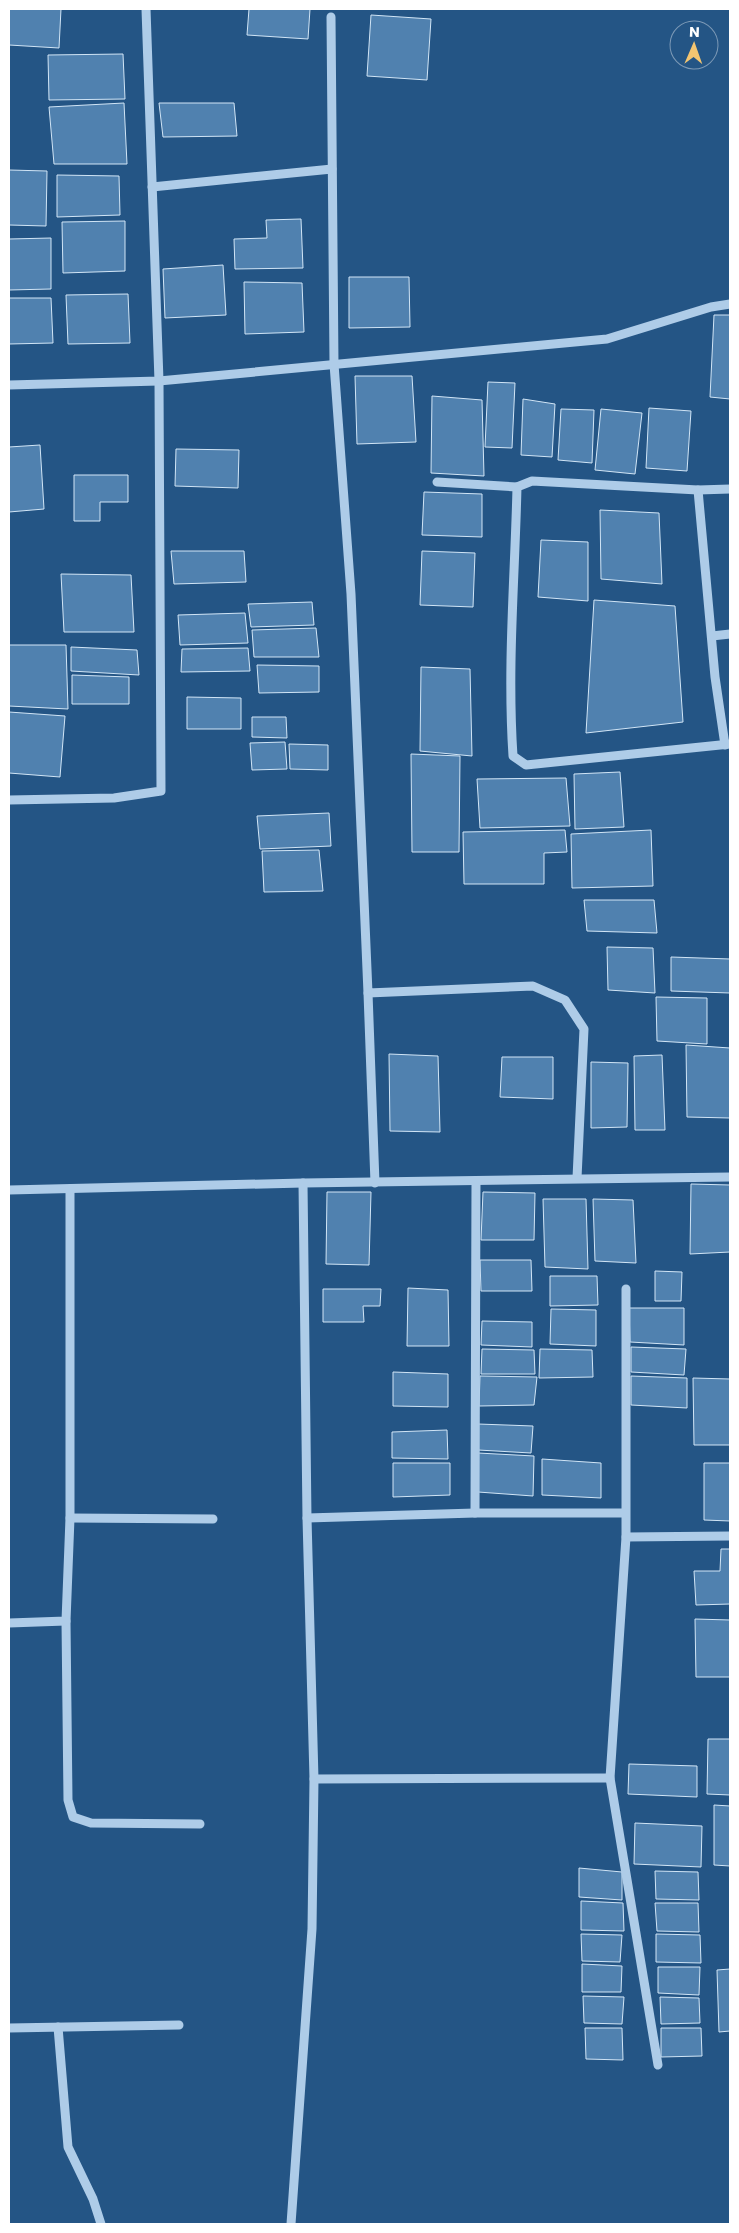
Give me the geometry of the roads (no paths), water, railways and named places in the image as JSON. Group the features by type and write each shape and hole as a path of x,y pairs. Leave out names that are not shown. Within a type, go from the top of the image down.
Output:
{"street":[{"path":"9,800 114,798 161,790 159,380 146,9"},
{"path":"331,17 334,364 350,594 375,1184"},
{"path":"152,187 332,168"},
{"path":"9,385 159,380 608,339 711,307 730,304"},
{"path":"438,482 517,487 532,481 698,490 730,489"},
{"path":"517,487 511,642 511,720 513,756 526,765 728,744 715,678 698,490"},
{"path":"712,636 730,634"},
{"path":"368,993 532,986 565,1000 584,1029 577,1178"},
{"path":"9,1190 303,1183 375,1184 577,1178 730,1177"},
{"path":"475,1513 476,1181"},
{"path":"291,2224 312,1929 314,1779 307,1518 303,1183"},
{"path":"70,1189 70,1518 66,1622 68,1800 73,1817 91,1823 200,1824"},
{"path":"626,1288 626,1537 610,1778 658,2065"},
{"path":"307,1518 475,1513 625,1513"},
{"path":"70,1518 213,1519"},
{"path":"626,1537 730,1536"},
{"path":"9,1623 66,1622"},
{"path":"314,1779 610,1778"},
{"path":"9,2028 179,2025"},
{"path":"58,2027 68,2147 93,2199 101,2224"}]}
